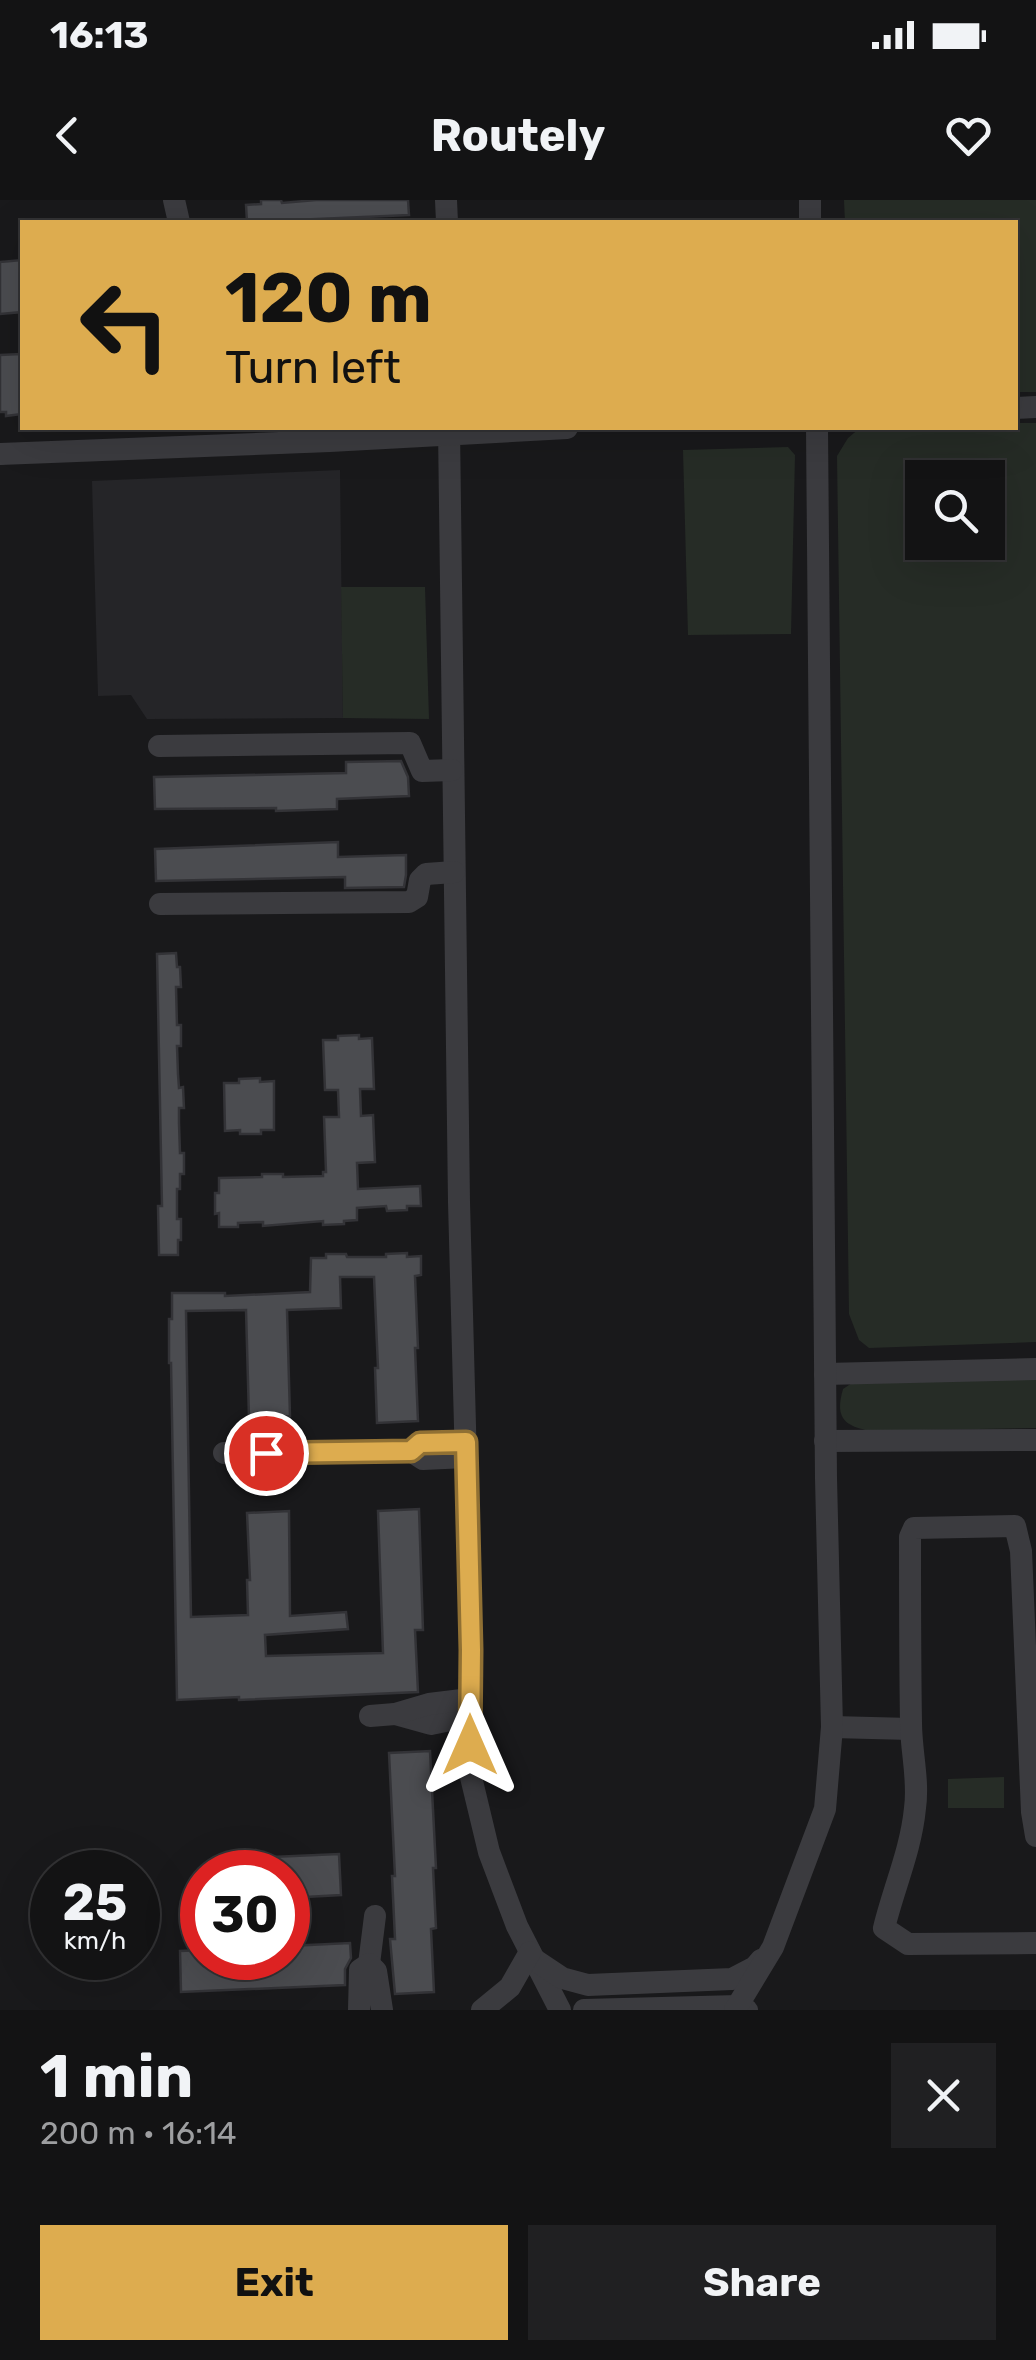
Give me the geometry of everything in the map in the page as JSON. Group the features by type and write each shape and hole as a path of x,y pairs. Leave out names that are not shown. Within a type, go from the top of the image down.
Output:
{"street":[{"path":"0,454 330,442 449,430 470,1773 485,1836 510,1908 560,2010"},
{"path":"584,2010 740,2009 773,1947 825,1809 832,1726 817,430"},
{"path":"159,746 410,743 422,771 452,770"},
{"path":"160,904 410,902 417,898 420,880 426,874 454,872"},
{"path":"825,1374 1036,1369"},
{"path":"826,1441 1036,1440"},
{"path":"224,1454 411,1451 420,1443 466,1450"},
{"path":"1036,1836 1021,1552 1016,1526 914,1528 910,1537 911,1728 916,1804 908,1850 884,1928 908,1944 1036,1943"},
{"path":"370,1716 395,1714 429,1704 470,1708"},
{"path":"832,1726 911,1728"},
{"path":"359,2010 360,1970 369,1964 376,1916"},
{"path":"532,1956 562,1978 588,1985 732,1979 755,1966 773,1947"},
{"path":"482,2010 510,1987 532,1956"},
{"path":"369,1964 376,1971 382,2010"},
{"path":"346,2010 401,2010"}],"shaded area":[{"path":"844,200 1036,200 1036,392 1018,392 1018,220 845,220"},
{"path":"1018,423 1036,423 1036,1342 869,1348 859,1340 849,1314 837,456 858,430 1018,430"},
{"path":"788,447 795,455 791,634 688,635 683,450"},
{"path":"340,470 343,718 147,719 131,695 98,696 92,481"},
{"path":"341,587 425,587 429,719 343,718"},
{"path":"1036,1378 1036,1428 870,1431 847,1423 840,1407 843,1389 855,1381"},
{"path":"1004,1777 1004,1808 948,1808 948,1779"}],"building":[{"path":"261,200 408,200 409,215 247,220 246,205 261,204"},
{"path":"20,260 20,312 0,314 0,262"},
{"path":"20,354 20,414 6,416 6,412 0,412 0,355"},
{"path":"401,761 408,777 409,796 337,799 337,809 155,809 154,777 346,773 346,762"},
{"path":"338,842 338,857 406,855 404,887 345,888 345,877 156,881 155,849"},
{"path":"176,953 181,987 176,987 177,1025 181,1025 178,1074 184,1108 179,1108 184,1174 180,1174 177,1189 181,1240 178,1255 159,1255 158,1206 162,1206 157,954"},
{"path":"359,1035 359,1039 372,1038 374,1089 360,1089 361,1116 373,1115 375,1162 357,1163 358,1189 420,1186 421,1206 387,1211 386,1206 357,1208 357,1220 344,1224 323,1225 323,1221 263,1226 263,1222 219,1227 215,1193 219,1193 219,1178 262,1174 323,1176 326,1172 324,1117 339,1117 338,1090 325,1090 323,1040"},
{"path":"260,1078 260,1082 274,1081 274,1130 261,1130 261,1134 225,1131 224,1083"},
{"path":"407,1253 407,1257 421,1256 421,1275 415,1276 418,1421 377,1423 374,1277 340,1277 341,1308 287,1310 290,1416 249,1418 246,1310 186,1311 191,1617 248,1615 247,1513 289,1511 290,1616 346,1612 348,1629 265,1635 266,1656 383,1653 378,1511 419,1509 423,1630 415,1630 418,1692 177,1700 169,1363 172,1293 225,1296 310,1292 311,1258 326,1258 326,1254 386,1257"},
{"path":"430,1751 436,1868 436,1928 431,1929 434,1992 395,1994 390,1939 395,1939 395,1876 389,1753"},
{"path":"339,1854 341,1895 310,1897 310,1855"},
{"path":"350,1943 345,1985 181,1992 181,1980 310,1980 310,1945"}],"route":[{"path":"266,1453 411,1451 420,1443 466,1442 470,1745"}]}
